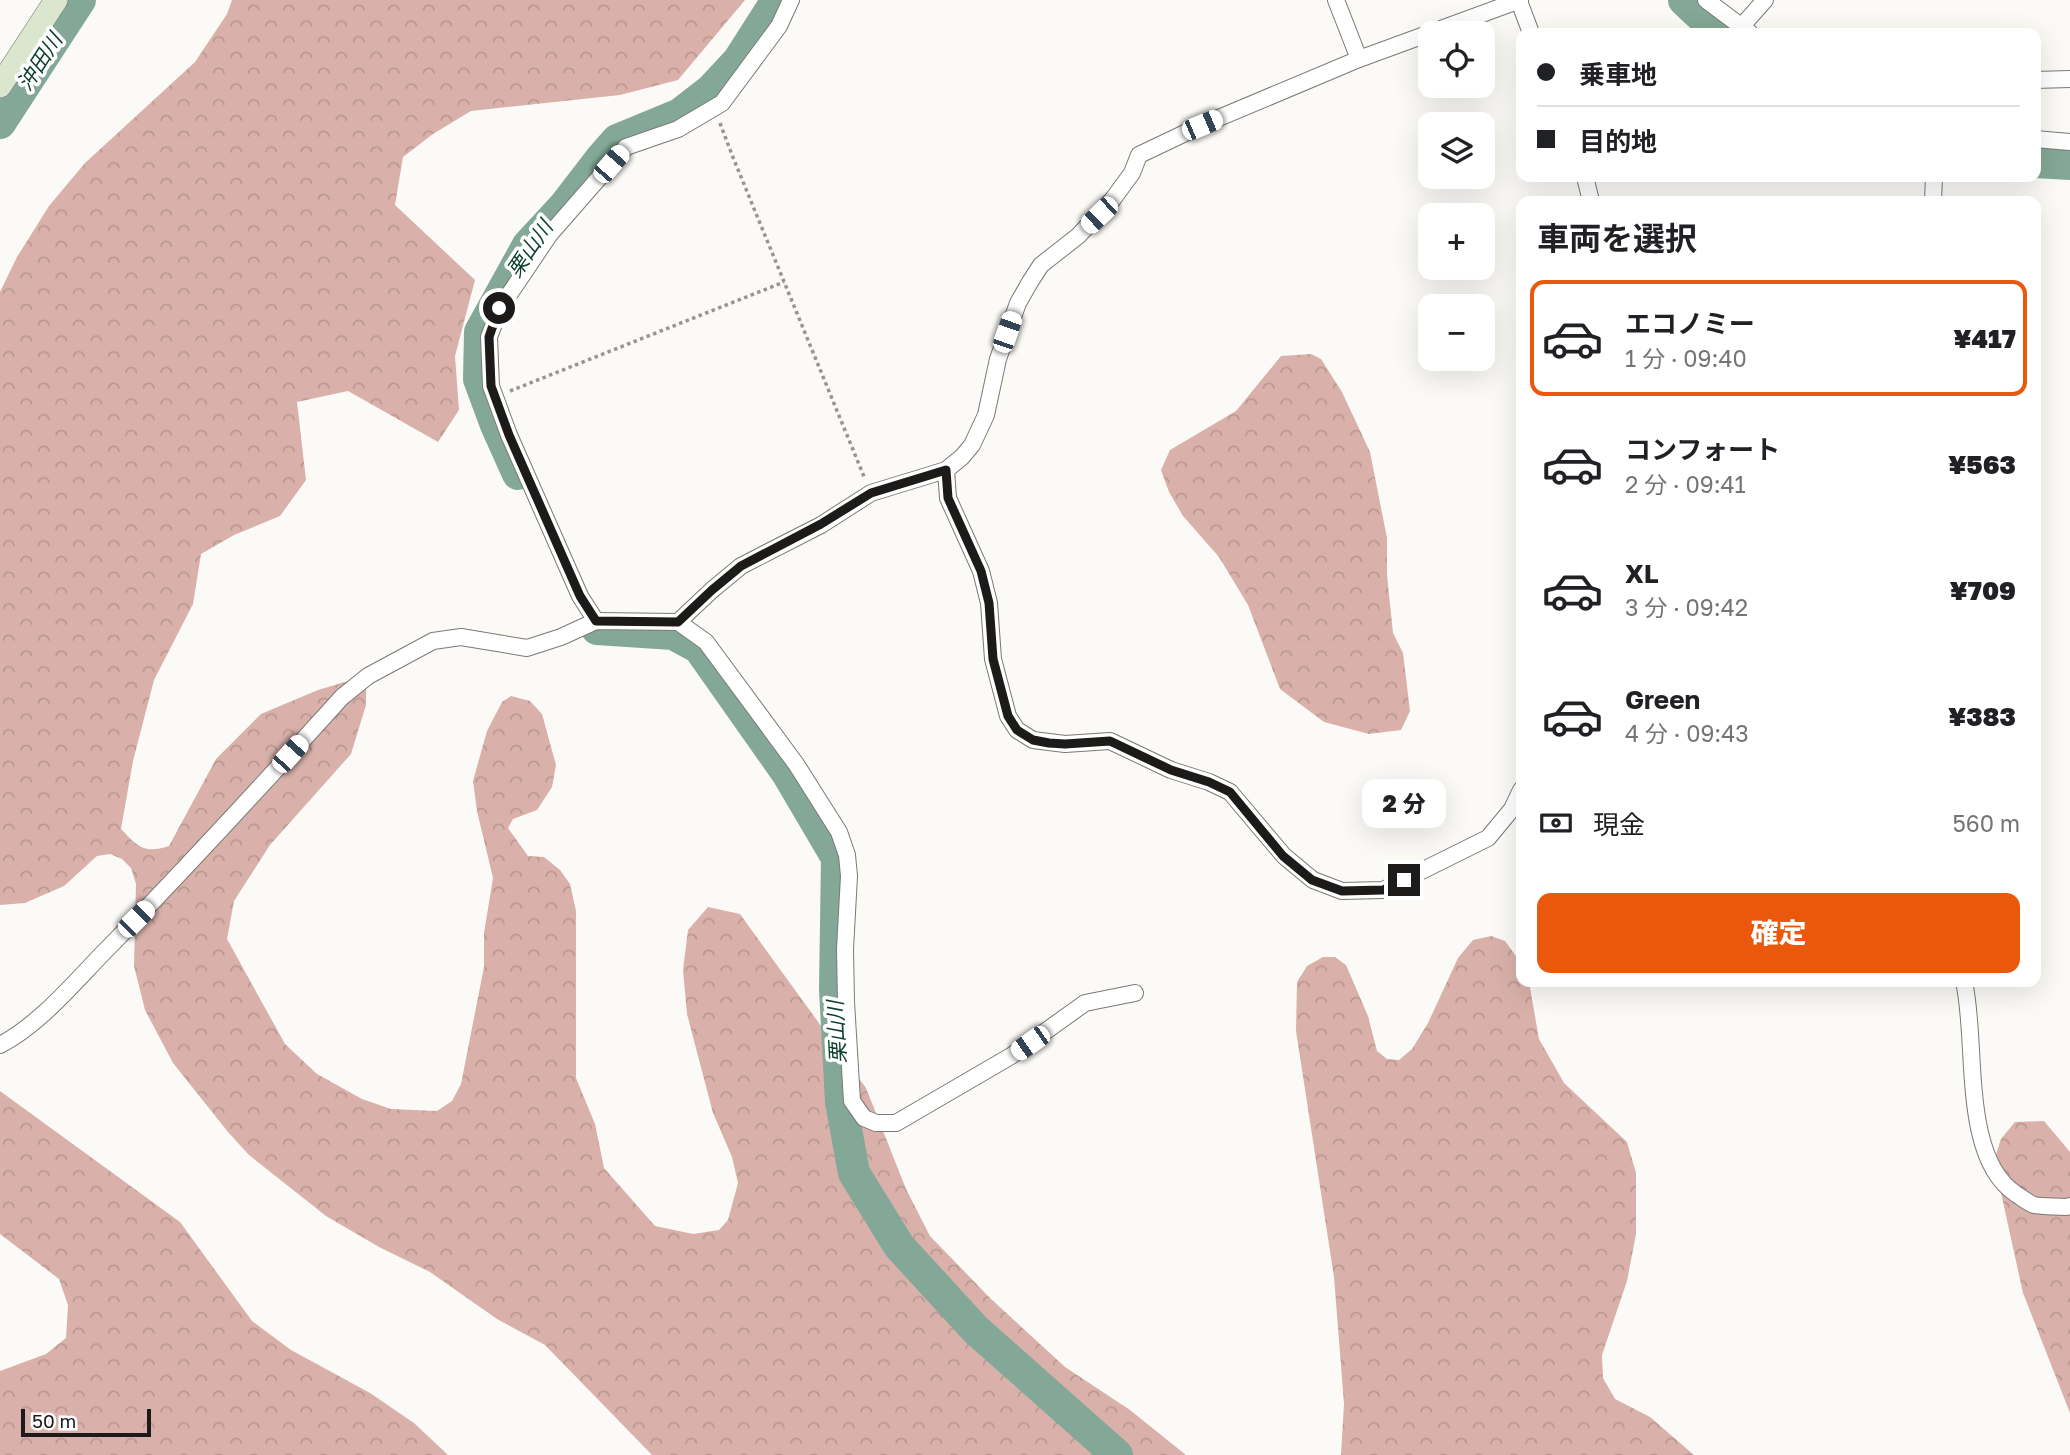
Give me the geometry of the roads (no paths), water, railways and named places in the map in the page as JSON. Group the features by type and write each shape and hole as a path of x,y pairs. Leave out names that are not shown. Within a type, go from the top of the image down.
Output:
{"main road":[{"path":"0,86 56,0"}],"street":[{"path":"596,621 580,596 509,435 491,386 489,337 499,308 550,234 626,147 678,129 722,103 779,26 791,0"},
{"path":"1336,0 1359,59"},
{"path":"678,622 741,566 821,524 871,493 946,470 962,457 972,445 986,415 998,359 1018,303 1030,282 1041,265 1078,236 1113,199 1132,173 1139,155 1202,125 1359,59 1519,0 1529,28"},
{"path":"1706,0 1743,28"},
{"path":"1747,28 1765,0"},
{"path":"2041,80 2070,79"},
{"path":"2041,140 2070,142"},
{"path":"946,470 948,498 981,571 989,603 993,659 1008,716 1017,730 1033,740 1065,744 1110,741 1171,770 1230,792 1283,856 1312,880 1342,891 1383,890 1488,838 1512,810 1516,801"},
{"path":"0,1045 30,1026 68,988 187,866 342,697 368,676 433,641 461,637 527,648 596,621 678,622 706,642 796,764 839,832 847,855 849,877 845,989 852,1101 864,1118 876,1123 896,1123 1011,1056 1085,1003 1135,993"},
{"path":"1965,987 1969,1004 1975,1102 1984,1147 1992,1169 2005,1186 2032,1205 2070,1206"}],"waterway":[{"name":"沖田川","path":"0,123 80,0"},
{"name":"栗山川","path":"518,474 479,379 480,332 528,245 565,205 617,140 680,114 711,90 738,61 777,0"},
{"path":"1684,0 1714,28"},
{"path":"2041,162 2070,164"},
{"name":"栗山川","path":"597,629 673,634 699,648 787,773 837,858 835,989 841,1102 854,1173 899,1246 976,1330 1117,1455"}]}
